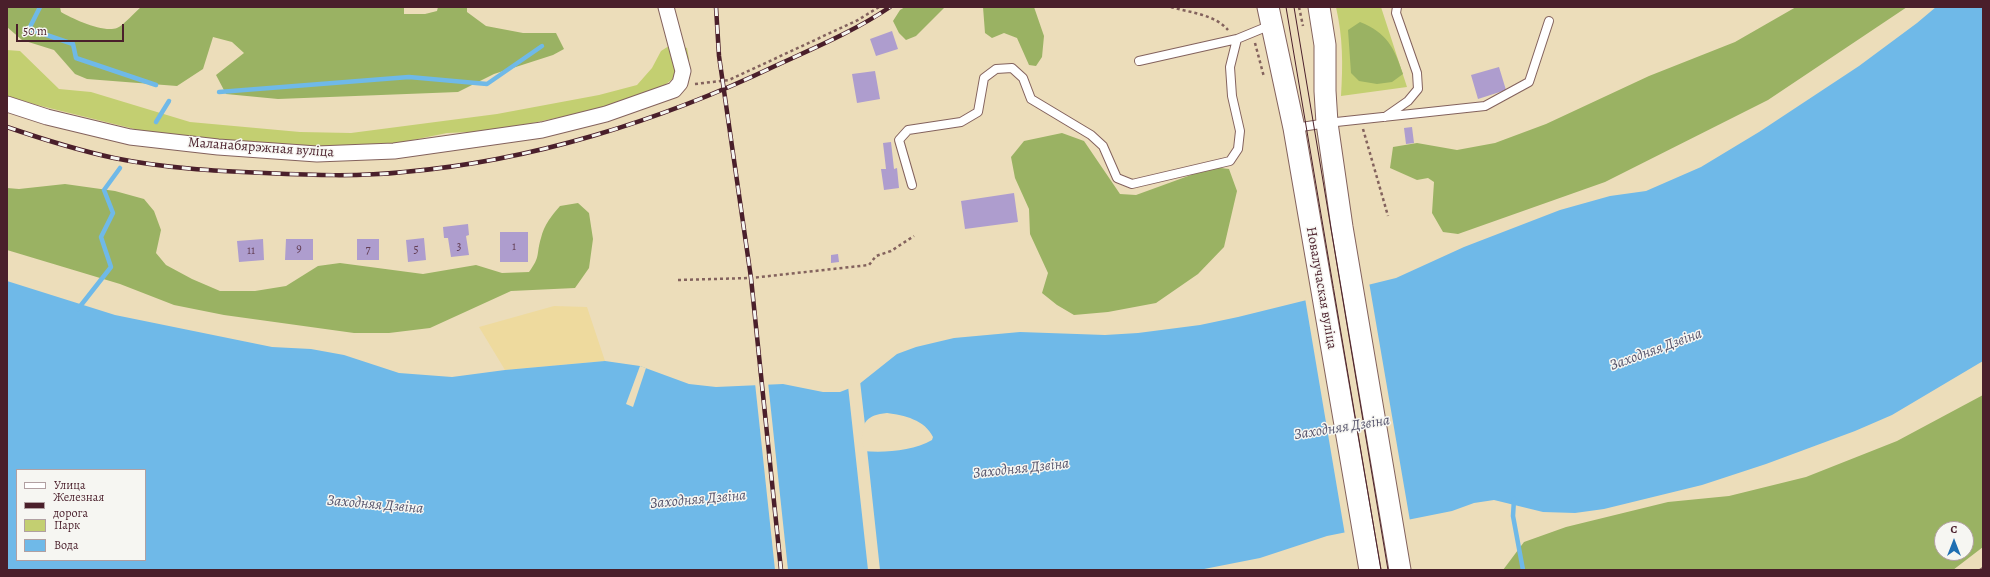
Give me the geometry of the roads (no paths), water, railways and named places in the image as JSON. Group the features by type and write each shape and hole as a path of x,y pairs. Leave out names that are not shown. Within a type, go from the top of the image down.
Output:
{"main road":[{"path":"1319,7 1325,45 1327,123 1342,227 1400,570"},
{"name":"Новалучаская вуліца","path":"1269,16 1294,128 1370,570"}],"street":[{"name":"Маланабярэжная вуліца","path":"7,104 47,117 130,137 218,147 317,154 410,149 542,130 606,114 674,90 680,83 683,71 666,7"}],"lane":[{"path":"1384,117 1408,101 1418,89 1418,73 1396,13 1397,7"},
{"path":"1139,61 1237,39 1269,16"},
{"path":"1294,128 1360,119 1485,106 1530,82 1549,21"},
{"path":"912,185 899,140 908,130 961,122 978,112 984,78 996,69 1012,68 1023,78 1031,99 1091,135 1103,146 1117,178 1132,184 1230,161 1238,148 1240,131 1232,96 1230,67 1237,39"}],"water":[{"name":"Заходняя Дзвіна","path":"1936,7 1983,7 1983,361 1892,415 1855,431 1766,464 1702,485 1604,509 1575,513 1543,512 1494,500 1474,503 1452,511 1327,536 1260,558 1199,570 7,570 7,281 115,315 272,347 311,349 344,355 399,373 452,377 505,370 605,361 640,366 689,384 716,387 783,384 823,392 840,392 858,385 897,354 916,347 954,338 1020,332 1105,335 1138,333 1200,325 1396,278 1464,247 1560,210 1610,196 1646,191 1701,167 1759,132 1859,66","holes":["887,413 913,419 925,426 933,437 932,440 907,449 880,452 863,451 858,440 862,428 867,420 880,414"]}],"waterway":[{"path":"40,7 29,29 73,44 76,58 156,85"},
{"path":"219,92 409,77 487,84 542,46"},
{"path":"156,122 169,101"},
{"path":"78,309 111,267 101,237 113,213 104,190 120,168"},
{"path":"1514,499 1513,516 1523,570"}],"tram line":[{"path":"1286,7 1381,570"},
{"path":"1294,7 1388,570"}],"railway":[{"path":"716,7 719,56 751,278 781,570"},
{"path":"7,127 100,155 151,164 189,168 282,174 352,175 387,174 452,167 499,159 547,148 594,136 641,121 731,86 834,39 863,24 890,7"}]}
